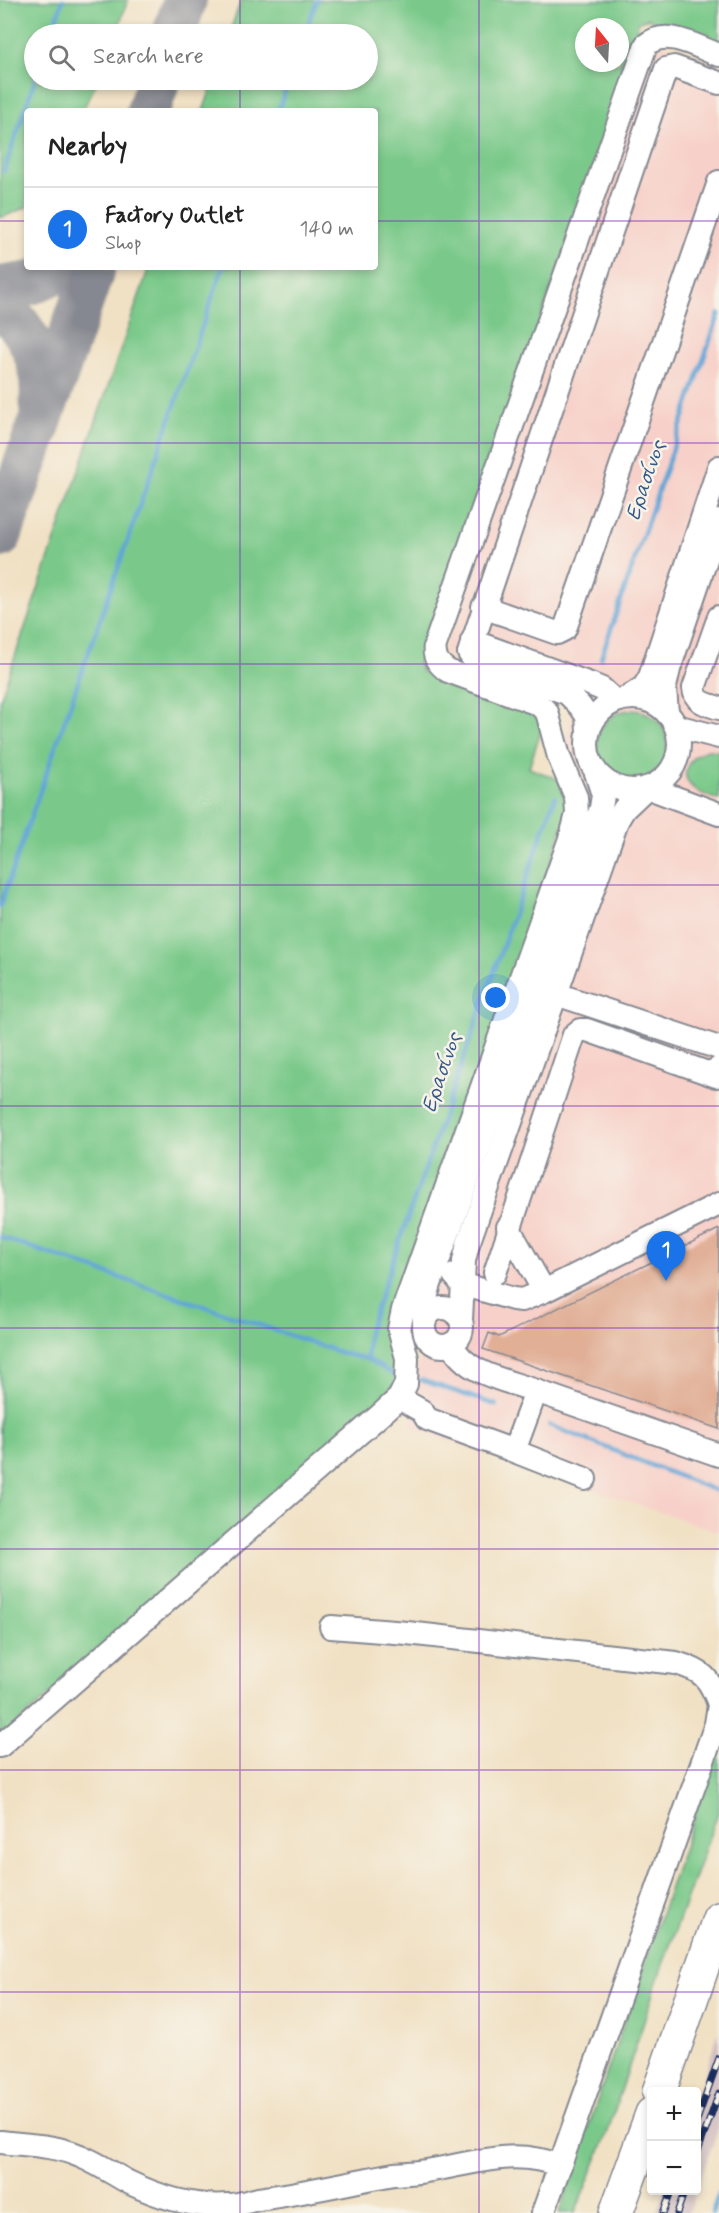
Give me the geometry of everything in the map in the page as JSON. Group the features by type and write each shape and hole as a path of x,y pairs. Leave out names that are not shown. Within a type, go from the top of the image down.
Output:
{"highway":[{"path":"660,2087 719,1918"},
{"path":"616,2213 647,2125"}],"street":[{"path":"0,1746 399,1398 406,1384 407,1358 399,1329 403,1310 577,814 576,796 559,757 548,712 538,704 448,671 439,665 434,652 435,645 646,45 653,39 662,37 677,39 719,55"},
{"path":"588,731 587,716 567,693 473,660 469,653 666,69 674,67 714,81"},
{"path":"483,607 557,633 565,628 719,182"},
{"path":"719,467 714,496 650,677 644,687 596,716 588,731 586,740 588,758 597,773 603,795 601,808 546,990 468,1244 462,1284 462,1332 456,1341 439,1346 428,1340 423,1328 423,1308 426,1295 455,1215 546,990 616,821 624,809 647,788 662,780 676,762 679,748 665,687 719,520"},
{"path":"719,617 694,688 698,701 719,708"},
{"path":"472,641 590,684 621,700 644,699 660,707 671,719 719,737"},
{"path":"597,773 610,785 619,789 647,788 719,814"},
{"path":"546,990 719,1048"},
{"path":"495,1273 508,1227 574,1035 580,1030 587,1030 716,1076 719,1068"},
{"path":"455,1215 458,1224 450,1264 453,1273 462,1284 522,1300 719,1204"},
{"path":"508,1227 544,1291"},
{"path":"424,1322 431,1312 442,1308 453,1311 461,1320"},
{"path":"451,1344 460,1357 474,1369 719,1455"},
{"path":"514,1451 536,1390"},
{"path":"399,1398 416,1406 427,1419 585,1479"},
{"path":"331,1627 407,1632 676,1663 696,1669 711,1683 719,1704 716,1724 543,2213"},
{"path":"0,2142 53,2148 79,2155 151,2191 192,2204 213,2206 231,2205 482,2160 520,2156 543,2159 560,2166"}],"shaded area":[{"path":"663,44 719,65 719,1532 416,1430 410,1424 418,1400 414,1381 420,1357 408,1333 407,1324 564,748 571,715 569,710 553,701 458,669 443,652 646,56"},
{"path":"719,2031 719,2127 701,2176 701,2087"},
{"path":"663,2195 694,2195 688,2213 656,2213"}],"green space":[{"path":"0,0 128,0 120,24 24,24 24,90 93,90 84,108 24,108 24,208 0,217"},
{"path":"241,0 719,0 719,48 658,25 649,18 639,22 629,48 629,18 575,18 575,72 623,72 625,81 418,664 422,672 521,708 539,718 542,727 529,768 558,779 569,809 394,1324 397,1380 391,1391 0,1739 0,700 148,270 378,270 378,108 204,108 210,90 378,90 378,24 233,24"},
{"path":"632,710 645,713 657,720 664,732 667,745 664,758 657,770 645,777 632,780 619,777 607,770 600,758 597,745 600,732 607,720 619,713"},
{"path":"708,750 719,751 719,800 706,796 693,788 686,776 686,770 692,760"},
{"path":"719,1744 719,1810 657,1981 607,2134 575,2213 559,2213"}],"building":[{"path":"719,1229 719,1429 483,1349 489,1333 499,1337"}],"waterway":[{"path":"55,24 63,0"},
{"path":"308,24 317,0"},
{"path":"25,108 32,90"},
{"path":"279,108 285,90"},
{"path":"4,171 24,112"},
{"path":"0,906 222,270"},
{"name":"Ερασίνος","path":"601,658 719,314"},
{"name":"Ερασίνος","path":"367,1359 368,1332 555,797"},
{"name":"Ερασίνος","path":"0,1237 345,1354 367,1359 393,1374"},
{"name":"Ερασίνος","path":"421,1380 496,1405"},
{"name":"Ερασίνος","path":"549,1425 719,1492"},
{"path":"712,2213 719,2193"}],"taxiway":[{"path":"177,24 185,0"},
{"path":"149,108 155,90"},
{"path":"0,288 31,283 60,270"},
{"path":"0,536 93,270"},
{"path":"0,305 20,326 34,351 41,378 41,407"}],"railway":[{"path":"701,2109 719,2058"},
{"path":"701,2143 719,2093"},
{"path":"663,2213 670,2195"},
{"path":"677,2213 683,2195"}],"place":[{"name":"Factory Outlet","path":"666,1281"}]}
